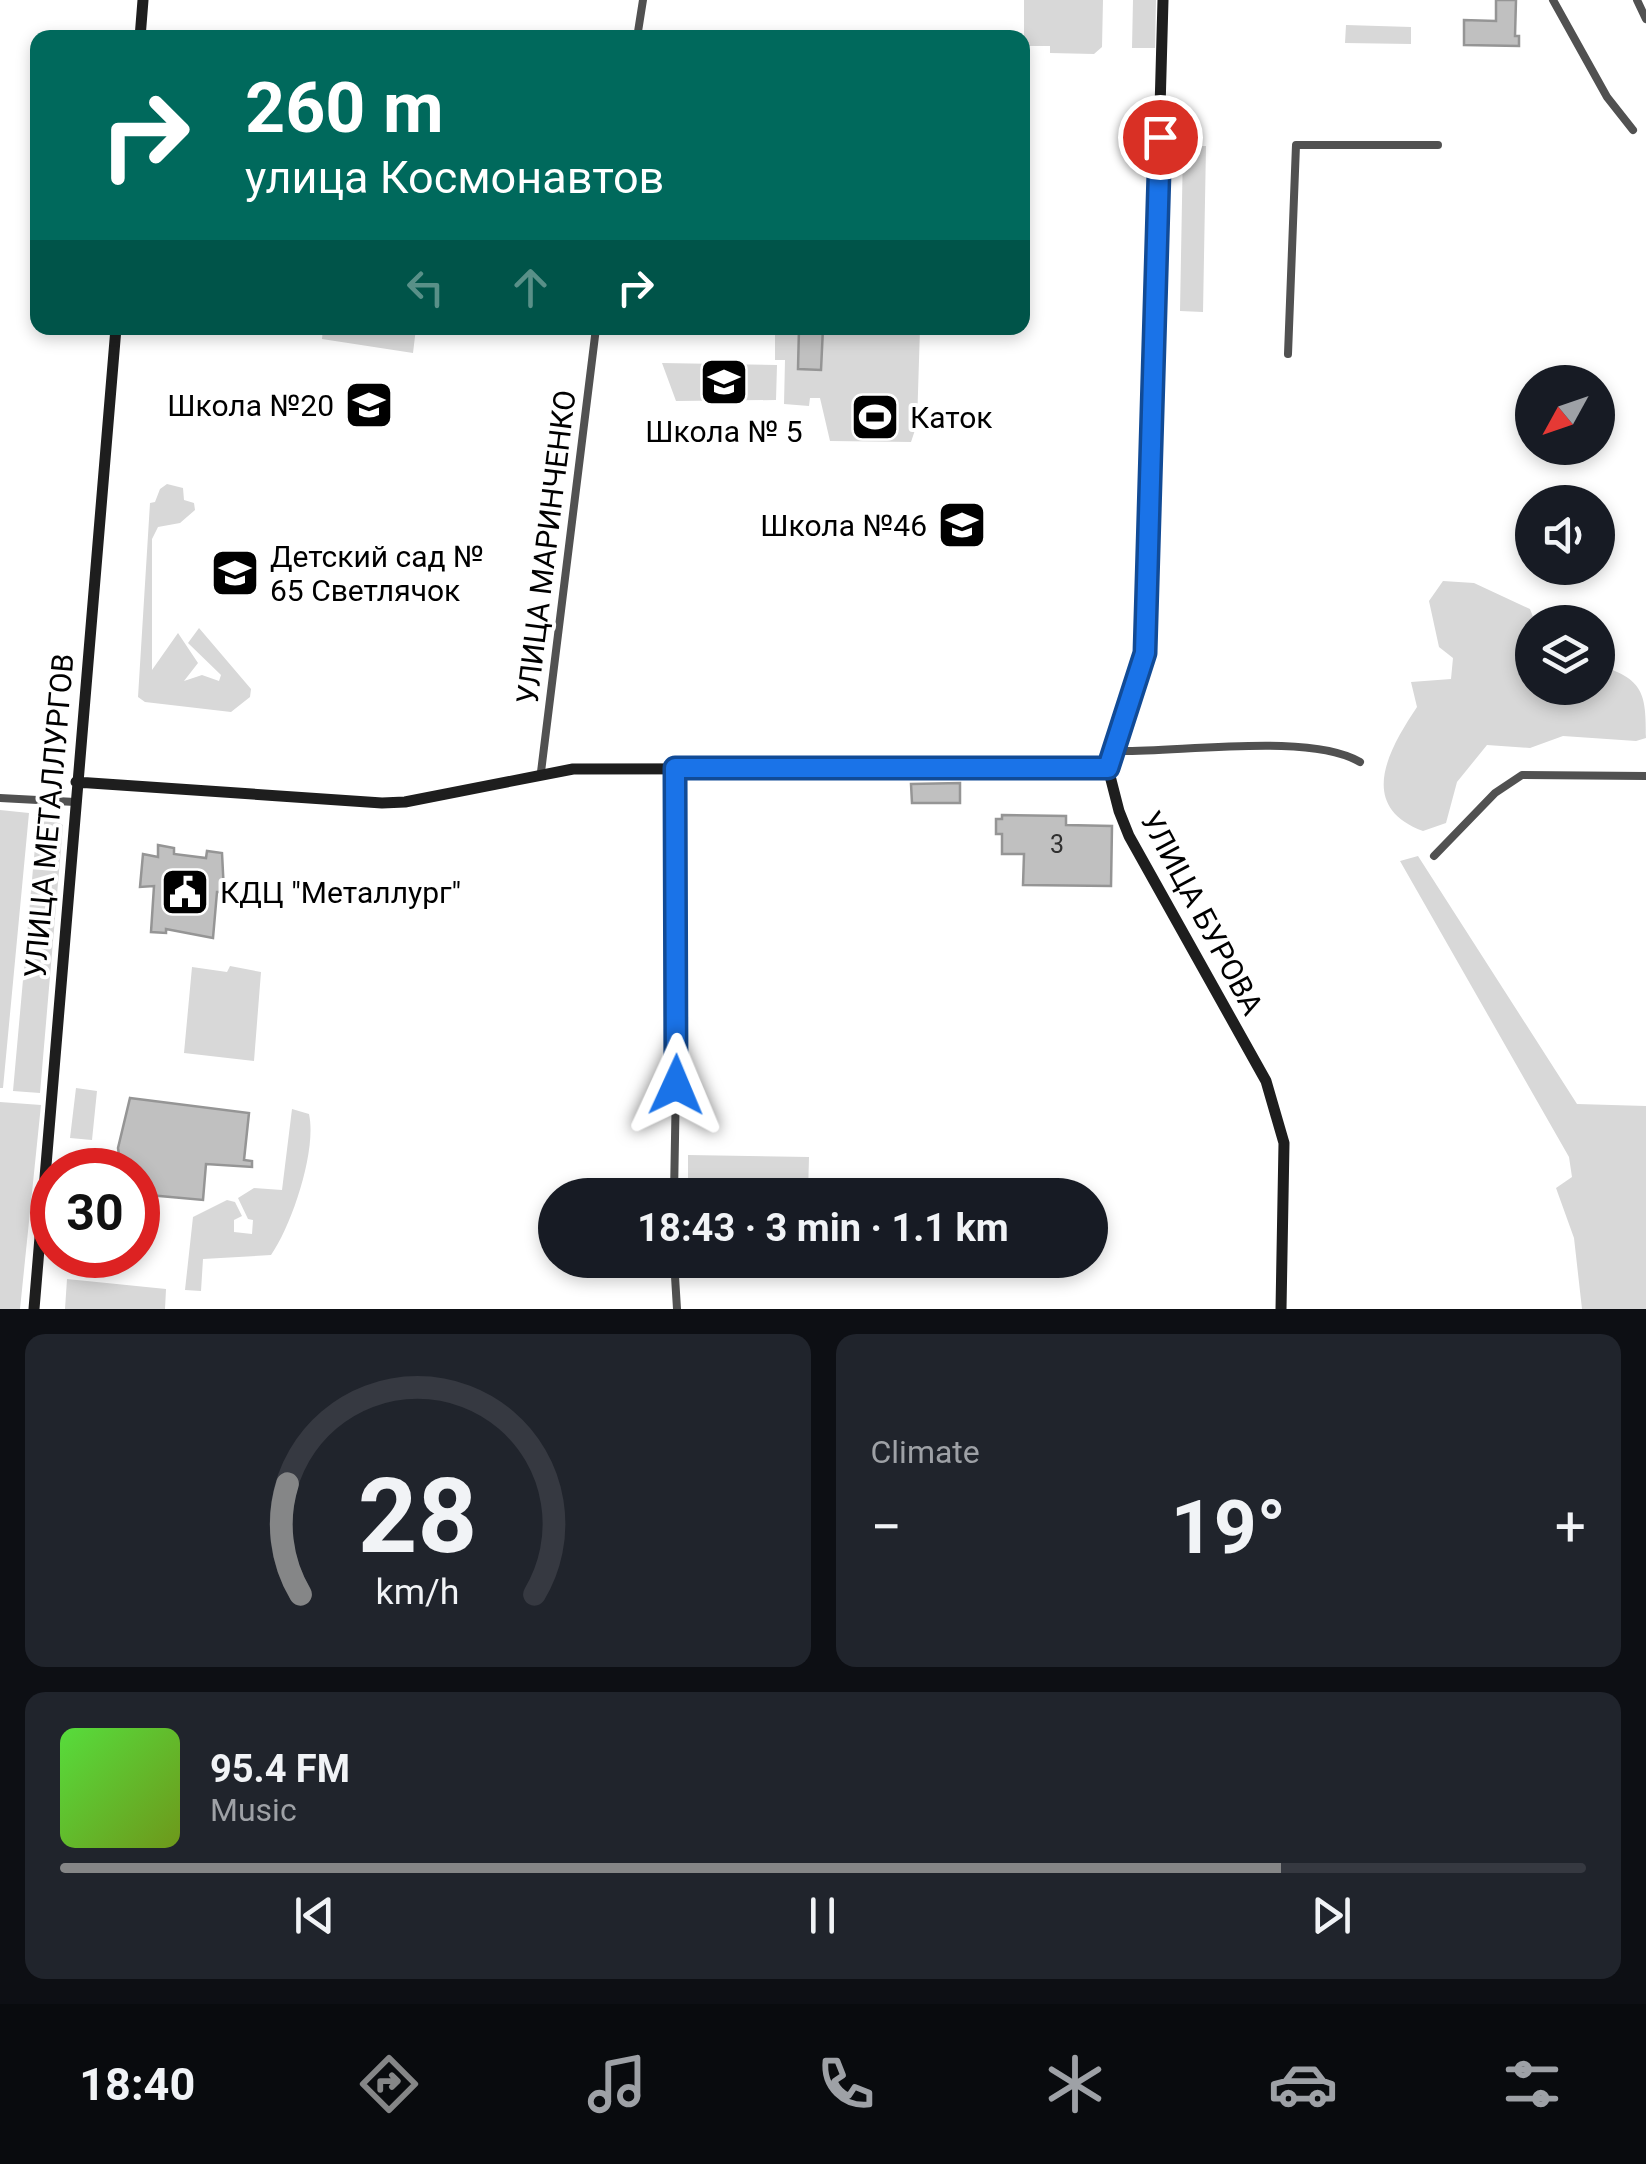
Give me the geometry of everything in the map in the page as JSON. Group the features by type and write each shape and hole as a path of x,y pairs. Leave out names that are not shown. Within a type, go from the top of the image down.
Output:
{"main road":[{"path":"141,30 143,0"},
{"path":"76,782 382,803 574,768 1108,768 1145,653 1163,0"},
{"name":"УЛИЦА МЕТАЛЛУРГОВ","path":"34,1309 115,335"},
{"name":"УЛИЦА БУРОВА","path":"1108,768 1118,811 1130,836 1266,1081 1284,1143 1281,1309"}],"street":[{"path":"638,30 643,0"},
{"path":"1552,0 1607,96 1633,130"},
{"path":"1637,0 1646,20"},
{"path":"1288,354 1296,145 1438,145"},
{"name":"УЛИЦА МАРИНЧЕНКО","path":"542,772 595,335"},
{"path":"1114,751 1231,746 1333,751 1360,762"},
{"path":"674,1178 678,968 675,768"},
{"path":"1434,856 1495,792 1522,775 1646,776"},
{"path":"0,798 75,802"},
{"path":"675,1278 677,1309"}],"shaded area":[{"path":"1024,0 1103,0 1102,47 1094,54 1050,53 1050,46 1030,46 1030,30 1024,30"},
{"path":"1133,0 1156,0 1155,48 1132,48"},
{"path":"1346,25 1411,27 1411,44 1345,43"},
{"path":"1183,146 1206,146 1203,312 1180,311"},
{"path":"322,335 415,335 413,353 322,339"},
{"path":"775,335 920,335 917,424 911,442 830,441 820,398 810,398 809,406 784,404 785,360 775,360"},
{"path":"662,363 777,365 776,400 676,401"},
{"path":"167,484 183,488 184,500 194,503 195,510 180,523 158,527 152,539 152,670 178,633 198,663 184,681 202,675 219,681 221,675 188,643 199,628 251,689 250,697 231,712 145,702 138,697 150,503 155,502 160,489"},
{"path":"1443,581 1474,583 1521,605 1515,605 1515,705 1615,705 1615,671 1639,690 1645,710 1646,738 1636,741 1563,736 1530,748 1487,745 1457,782 1446,823 1423,831 1402,820 1390,807 1384,792 1384,775 1397,741 1417,707 1411,682 1451,679 1453,658 1439,647 1429,601"},
{"path":"0,810 29,813 3,1088 0,1088"},
{"path":"38,813 63,825 40,1093 13,1091"},
{"path":"1418,856 1577,1104 1646,1106 1646,1309 1582,1309 1574,1238 1556,1188 1572,1177 1569,1157 1400,861"},
{"path":"230,966 261,972 254,1061 184,1053 192,967 227,972"},
{"path":"76,1088 97,1091 92,1140 70,1138"},
{"path":"0,1102 41,1105 37,1148 30,1148 30,1212 20,1309 0,1309"},
{"path":"292,1109 309,1114 311,1129 301,1187 279,1242 271,1255 203,1259 201,1291 185,1290 193,1217 227,1200 235,1202 242,1216 234,1220 234,1232 252,1234 253,1220 248,1219 238,1198 254,1188 282,1190"},
{"path":"688,1155 809,1157 808,1178 688,1178"},
{"path":"67,1279 166,1289 165,1309 65,1309"}],"building":[{"path":"1496,0 1516,0 1515,36 1519,36 1519,46 1464,45 1464,20 1496,21"},
{"path":"799,335 823,335 821,370 798,369"},
{"path":"960,783 960,803 912,803 911,784"},
{"path":"1002,815 1066,816 1066,825 1112,826 1111,886 1023,885 1024,854 1002,854 1002,834 996,834 996,819 1002,819"},
{"name":"КДЦ \"Металлург\"","path":"158,845 174,848 174,854 206,858 207,851 222,853 224,892 217,892 213,938 166,929 166,933 151,932 154,886 140,887 143,854 158,857"},
{"path":"130,1098 249,1113 244,1160 252,1161 252,1167 206,1164 203,1200 160,1196 160,1148 118,1148"}],"place":[{"name":"Школа № 5","path":"724,382"},
{"name":"Школа №20","path":"369,405"},
{"name":"Каток","path":"875,417"},
{"name":"Школа №46","path":"962,525"},
{"name":"Детский сад № 65 Светлячок","path":"235,573"},
{"name":"КДЦ \"Металлург\"","path":"185,892"}],"route":[{"path":"676,1085 675,768 1108,768 1145,653 1160,137"}]}
